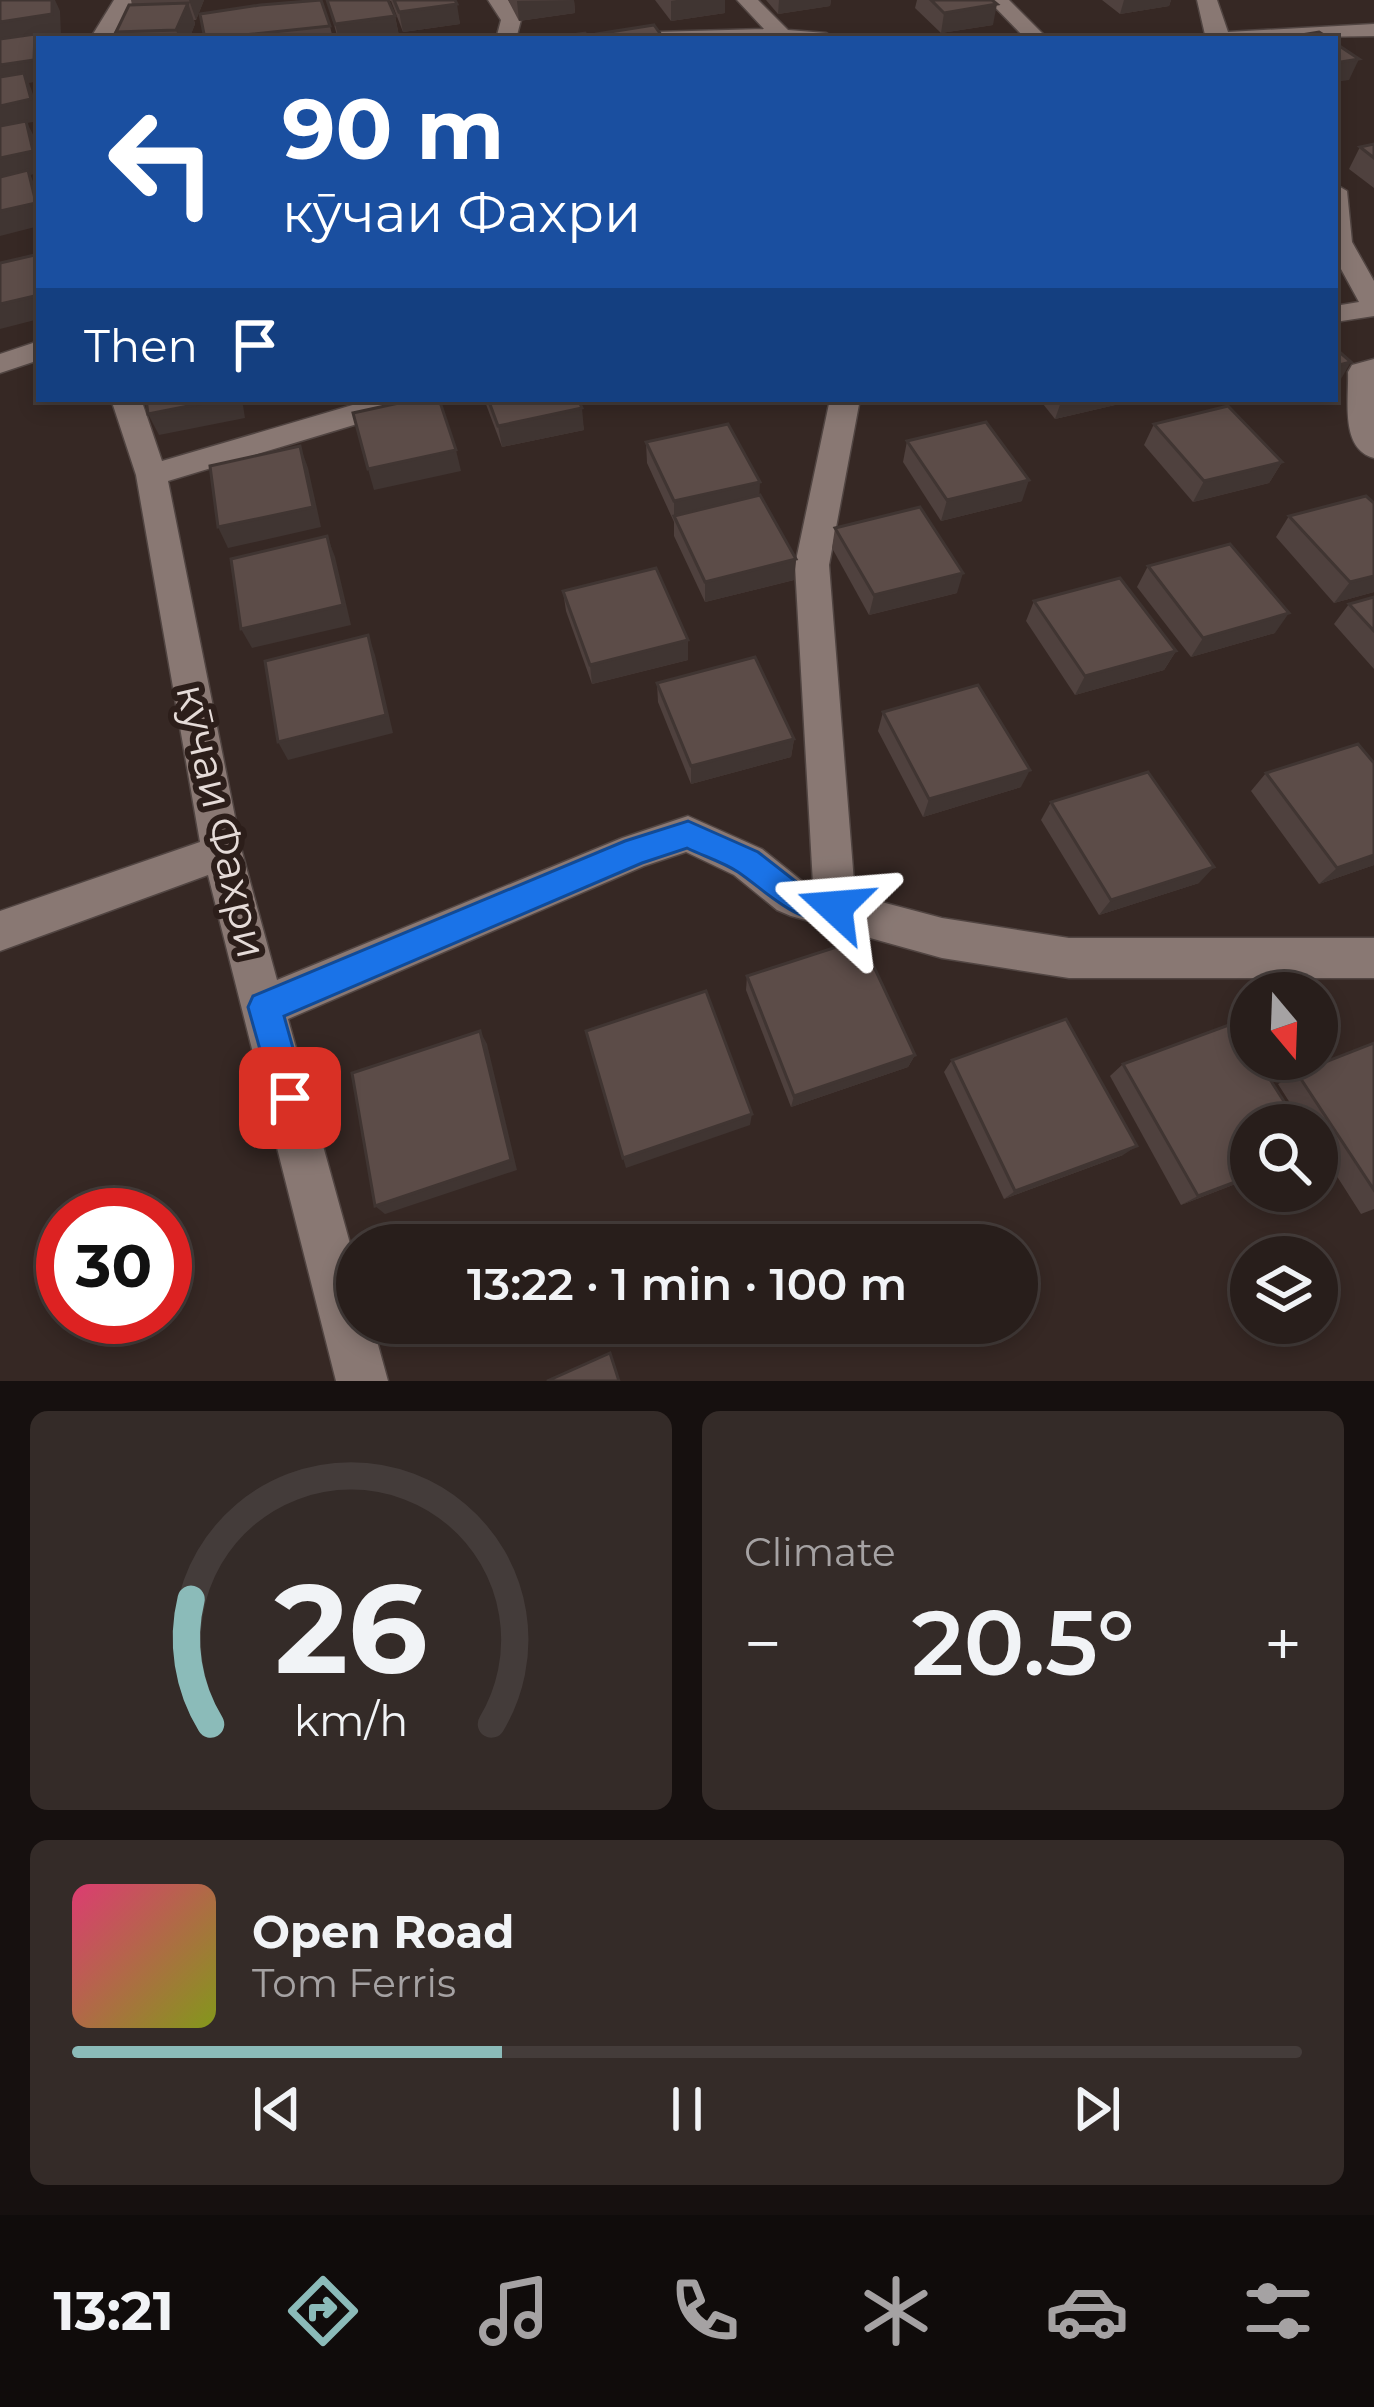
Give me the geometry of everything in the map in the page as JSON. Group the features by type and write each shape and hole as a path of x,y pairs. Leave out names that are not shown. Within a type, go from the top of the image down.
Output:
{"street":[{"path":"102,36 124,0"},
{"path":"498,0 512,20 507,36"},
{"path":"747,0 782,36"},
{"path":"998,0 1035,36"},
{"path":"1207,0 1217,36"},
{"path":"1270,36 1374,30"},
{"path":"1338,229 1339,242 1374,307 1338,313"},
{"path":"0,364 36,351"},
{"path":"1374,368 1362,372 1366,439 1374,448"},
{"name":"кӯчаи Фахри","path":"127,402 151,475 222,852 362,1381"},
{"path":"151,475 396,402"},
{"path":"835,907 812,565 844,402"},
{"path":"265,1007 636,851 688,834 748,862 791,897 942,938 1069,958 1374,958"},
{"path":"0,932 222,852"}],"building":[{"path":"0,0 52,0 52,14 0,22"},
{"path":"321,0 330,26 204,36 200,14"},
{"path":"327,0 388,0 395,16 335,24"},
{"path":"394,0 455,0 457,4 399,12"},
{"path":"931,0 992,0 997,4 944,13"},
{"path":"188,3 176,30 116,32 129,5"},
{"path":"654,25 662,36 598,36"},
{"path":"35,34 34,60 0,65 0,39"},
{"path":"1338,45 1359,59 1338,62"},
{"path":"24,73 31,99 0,106 0,77"},
{"path":"26,121 33,151 0,158 0,126"},
{"path":"1374,144 1374,158 1360,147"},
{"path":"28,170 36,203 0,211 0,177"},
{"path":"36,255 36,296 0,304 0,263"},
{"path":"1338,351 1351,362 1338,365"},
{"path":"146,402 209,402 148,414"},
{"path":"403,402 440,402 456,450 368,469 353,413"},
{"path":"489,402 579,402 582,408 498,426"},
{"path":"1228,406 1282,462 1204,481 1154,424"},
{"path":"986,422 1029,480 947,500 907,441"},
{"path":"728,424 760,482 674,501 646,442"},
{"path":"300,446 313,507 218,527 210,466"},
{"path":"760,495 796,559 705,582 674,516"},
{"path":"1366,496 1374,503 1374,576 1350,582 1289,516"},
{"path":"920,507 963,573 874,595 835,528"},
{"path":"327,536 343,605 241,629 231,559"},
{"path":"1230,544 1289,613 1203,638 1148,566"},
{"path":"656,568 688,640 590,665 563,591"},
{"path":"1120,578 1176,651 1085,676 1034,601"},
{"path":"1374,597 1374,631 1349,604"},
{"path":"368,635 386,715 278,742 265,661"},
{"path":"755,657 794,739 691,766 657,683"},
{"path":"978,685 1030,770 929,799 883,712"},
{"path":"1358,744 1374,763 1374,855 1337,868 1266,773"},
{"path":"1148,772 1214,867 1111,900 1051,802"},
{"path":"861,939 915,1055 794,1096 747,976"},
{"path":"706,991 752,1114 623,1158 586,1031"},
{"path":"1066,1019 1137,1146 1015,1191 952,1060"},
{"path":"1230,1024 1230,1080 1270,1080 1286,1104 1230,1104 1230,1184 1198,1196 1123,1064"},
{"path":"480,1031 511,1160 375,1206 352,1073"},
{"path":"1374,1043 1374,1190 1338,1135 1338,1104 1317,1104 1302,1080 1338,1080 1338,1057"},
{"path":"610,1353 619,1381 547,1381"}],"route":[{"path":"290,1098 265,1007 636,851 688,834 748,862 791,897 835,907"}]}
